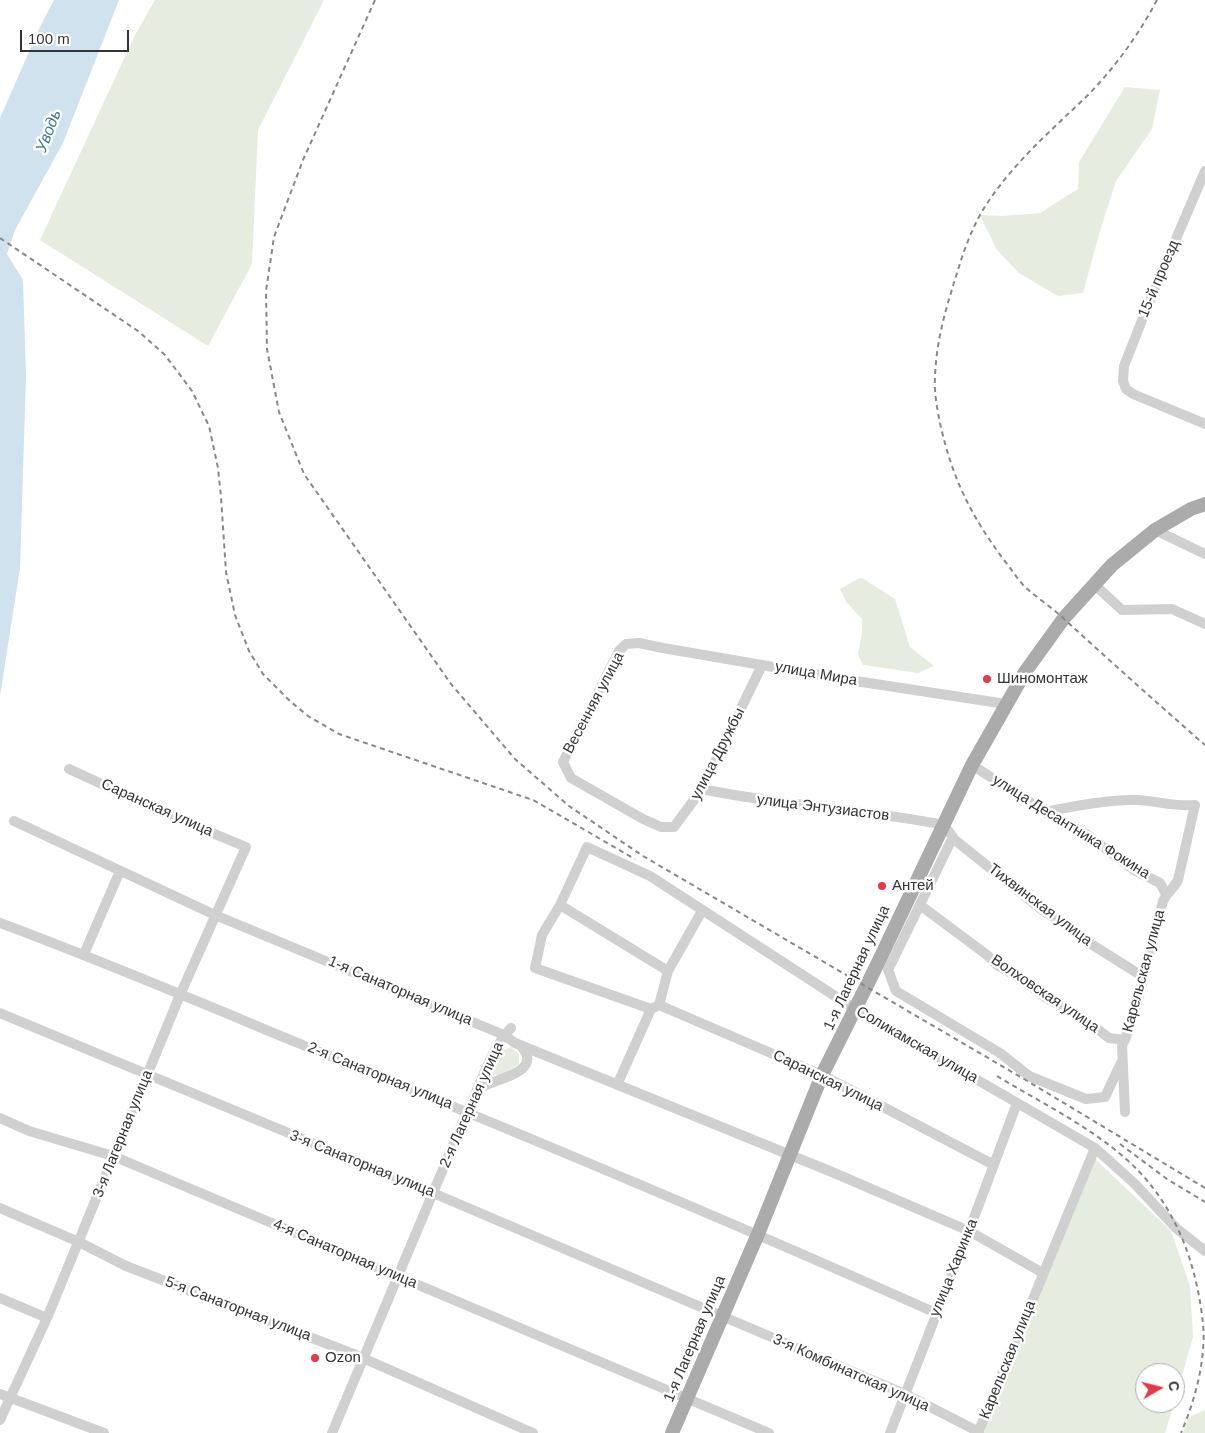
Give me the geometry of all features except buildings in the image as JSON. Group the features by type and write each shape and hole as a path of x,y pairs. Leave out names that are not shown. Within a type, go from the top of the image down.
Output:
{"main road":[{"name":"1-я Лагерная улица","path":"672,1433 758,1234 822,1075 972,765 1006,704 1025,672 1064,618 1112,565 1155,530 1191,509 1205,504"}],"street":[{"name":"15-й проезд","path":"1205,171 1124,366 1123,381 1126,389 1133,394 1205,424"},
{"path":"1155,530 1205,554"},
{"path":"1094,584 1122,610 1172,609 1205,624"},
{"name":"улица Мира","path":"626,644 639,643 975,701 1006,704"},
{"name":"Весенняя улица","path":"626,644 619,651 563,762 571,778 661,827"},
{"name":"улица Дружбы","path":"661,827 674,827 702,789 762,665"},
{"name":"улица Десантника Фокина","path":"972,765 1046,812 1086,834 1134,870 1160,883 1166,894"},
{"name":"Саранская улица","path":"69,769 174,817 246,847"},
{"name":"улица Энтузиастов","path":"702,789 749,798 878,815 944,826"},
{"name":"Карельская улица","path":"1046,812 1137,800 1185,806 1195,805 1178,880 1173,889 1166,894 1163,901 1142,976 1137,1003 1122,1045 1125,1112"},
{"name":"1-я Санаторная улица","path":"14,821 215,915 508,1031 516,1043 969,1231 1043,1273"},
{"name":"Тихвинская улица","path":"944,826 953,837 1041,908 1071,928 1090,944 1142,976"},
{"path":"953,837 888,970 896,991 1000,1053 1029,1076 1086,1099 1105,1097 1122,1061"},
{"name":"3-я Лагерная улица","path":"0,1420 5,1396 47,1318 180,995 246,847"},
{"name":"Соликамская улица","path":"560,904 587,847 650,876 855,1010 1095,1148 1134,1183 1176,1228 1205,1251"},
{"path":"84,954 120,871"},
{"path":"560,904 668,971"},
{"name":"Саранская улица","path":"560,904 542,935 535,968 655,1007 822,1075 994,1165"},
{"name":"Волховская улица","path":"920,905 987,955 997,965 1025,981 1045,997 1084,1018 1109,1038 1125,1040"},
{"path":"617,1085 655,1007 668,971 702,911"},
{"name":"2-я Санаторная улица","path":"0,922 84,954 467,1112 758,1234 936,1313"},
{"name":"3-я Санаторная улица","path":"0,1013 433,1193 723,1317"},
{"name":"2-я Лагерная улица","path":"332,1433 467,1112 496,1050 508,1031"},
{"path":"478,1090 486,1084 503,1080 522,1069 526,1060 524,1050 516,1043 505,1043 496,1050"},
{"name":"улица Харинка","path":"890,1433 1017,1103"},
{"name":"4-я Санаторная улица","path":"0,1118 29,1131 113,1156 769,1433"},
{"name":"Карельская улица","path":"978,1432 1095,1148"},
{"name":"5-я Санаторная улица","path":"0,1208 79,1242 126,1266 362,1358 533,1433"},
{"path":"0,1298 47,1318"},
{"name":"3-я Комбинатская улица","path":"723,1317 905,1394 978,1432"},
{"path":"5,1396 104,1433"}],"shaded area":[{"path":"155,0 324,0 258,130 252,264 208,346 40,240 135,35"},
{"path":"1125,87 1160,90 1152,129 1116,181 1083,293 1058,296 1019,273 997,250 980,215 1003,216 1040,213 1078,189 1079,162"},
{"path":"860,578 895,599 910,647 934,666 918,673 863,665 858,654 862,633 862,619 847,603 840,589"},
{"path":"511,1047 519,1054 519,1064 502,1075 493,1075 491,1072 501,1051"},
{"path":"1093,1157 1171,1231 1190,1286 1193,1337 1185,1365 1185,1363 1135,1363 1135,1413 1171,1413 1165,1433 981,1433"},
{"path":"1205,1410 1205,1433 1183,1433 1189,1417"}],"water":[{"name":"Уводь","path":"54,0 119,0 63,143 15,230 7,254 23,280 26,376 20,568 0,696 0,118 39,29"}],"railway":[{"path":"375,0 303,160 274,237 266,291 267,349 279,412 304,474 451,684 515,759 569,806 643,856 1024,1079 1205,1188"},
{"path":"1157,0 1143,25 1118,61 1089,94 1023,158 999,186 981,213 957,271 944,316 937,356 935,388 945,443 964,496 992,544 1016,577 1205,745"},
{"path":"0,238 138,331 165,355 192,391 209,426 218,468 226,572 235,615 249,651 263,674 291,702 308,716 339,734 533,800 635,859"},
{"path":"997,1076 1079,1124 1125,1158 1153,1188 1174,1221 1195,1276 1204,1336 1198,1381 1181,1433"},
{"path":"1120,1144 1167,1179 1205,1202"}],"place":[{"name":"Шиномонтаж","path":"987,679"},
{"name":"Антей","path":"882,886"},
{"name":"Ozon","path":"315,1358"}]}
